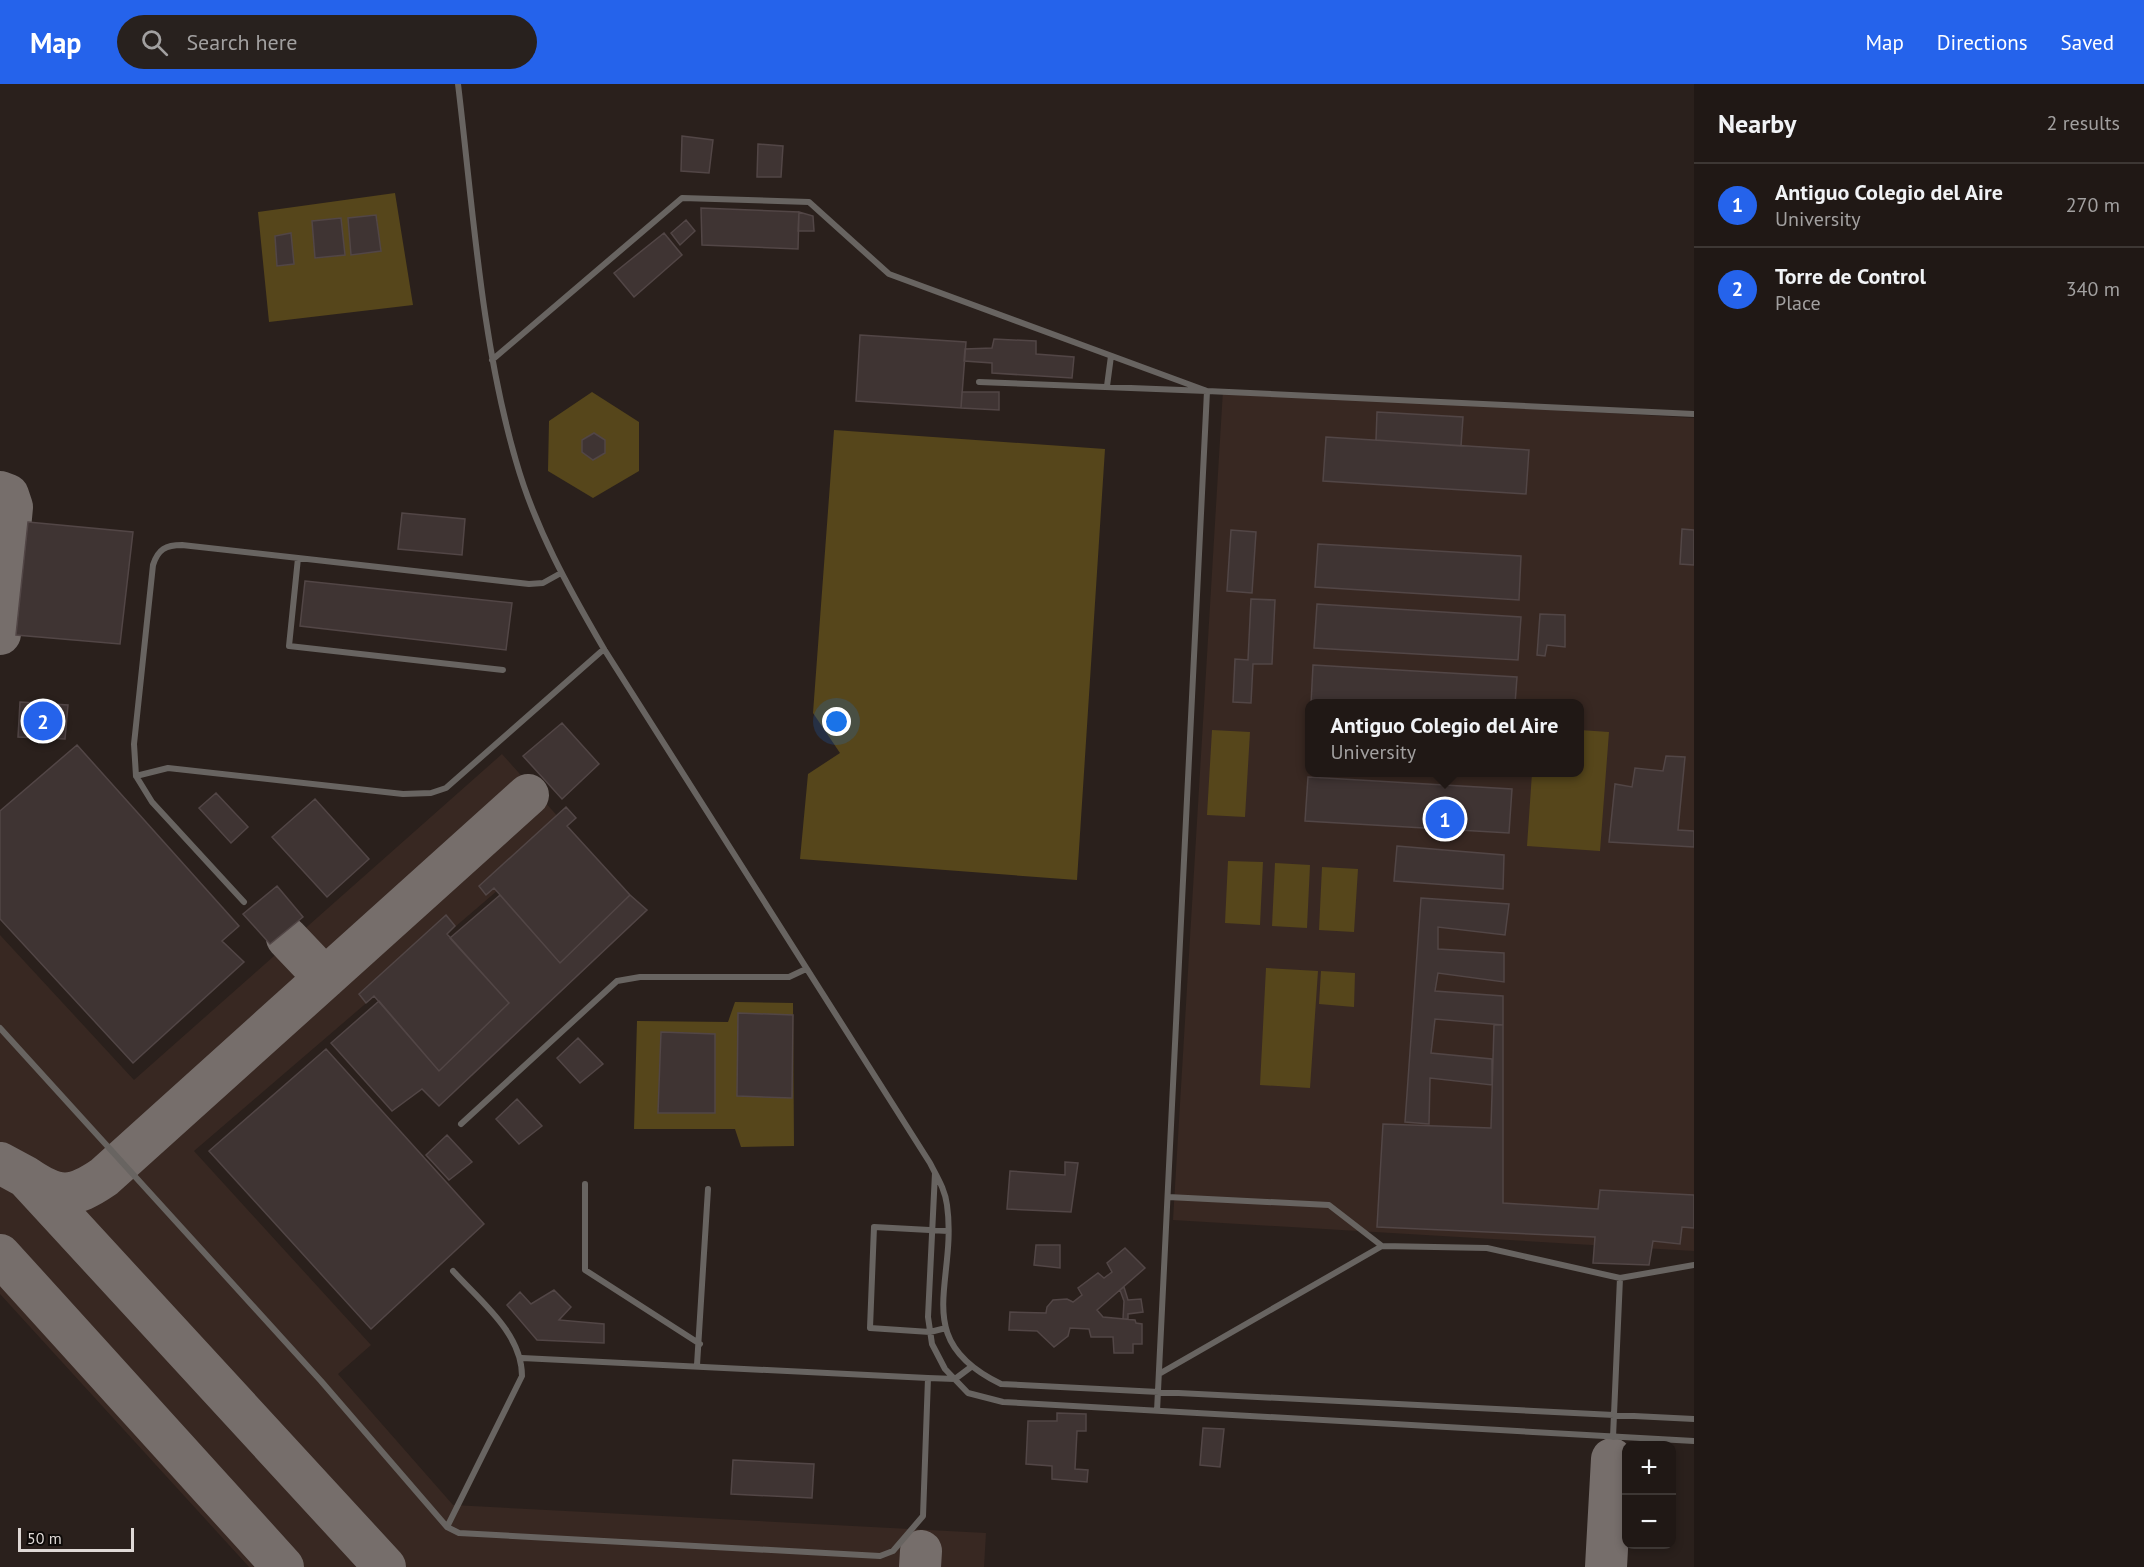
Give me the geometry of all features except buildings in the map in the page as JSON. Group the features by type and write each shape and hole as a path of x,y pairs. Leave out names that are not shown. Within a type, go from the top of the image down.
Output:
{"lane":[{"path":"458,84 492,360 516,463 561,573 604,649 943,1188 947,1204 948,1231 944,1314 947,1335 960,1359 1002,1384 1694,1419"},
{"path":"492,360 682,198 809,202 889,274 1207,391"},
{"path":"1107,386 1112,356"},
{"path":"979,382 1694,414"},
{"path":"1157,1411 1207,391"},
{"path":"244,902 152,802 136,776 134,744 153,565 159,550 173,545 182,545 529,584 543,583 561,573"},
{"path":"298,558 289,646 503,670"},
{"path":"136,776 168,768 403,794 431,793 446,788 604,649"},
{"path":"461,1124 617,981 640,977 789,977 806,969"},
{"path":"0,1028 321,1381 447,1527 459,1533 880,1556 893,1551 923,1516 928,1378"},
{"path":"935,1173 928,1317 930,1332 932,1344 945,1369 968,1393 1003,1402 1694,1441"},
{"path":"585,1184 585,1270 700,1344"},
{"path":"697,1365 708,1189"},
{"path":"1168,1197 1329,1205 1382,1246"},
{"path":"946,1328 930,1332 870,1328 874,1227 948,1231"},
{"path":"1159,1374 1382,1246 1487,1248 1620,1278 1694,1264"},
{"path":"447,1527 522,1376 522,1358 515,1341 453,1271"},
{"path":"1614,1437 1620,1278"},
{"path":"522,1358 955,1379 971,1367"}],"shaded area":[{"path":"395,193 413,305 269,322 258,212"},
{"path":"1223,390 1694,418 1694,1251 1173,1220"},
{"path":"592,392 639,422 639,471 593,498 548,471 549,421"},
{"path":"834,430 1105,449 1077,880 800,859 808,774 840,753 813,713"},
{"path":"1212,730 1250,732 1245,817 1207,815"},
{"path":"1584,730 1609,732 1600,851 1527,846 1532,777 1584,777"},
{"path":"502,754 569,829 194,1151 371,1345 338,1374 453,1505 986,1533 984,1567 249,1567 0,1294 0,935 134,1080"},
{"path":"1228,861 1263,862 1260,925 1225,923"},
{"path":"1275,863 1310,865 1307,928 1272,926"},
{"path":"1322,867 1358,869 1354,932 1319,930"},
{"path":"1266,968 1318,971 1310,1088 1260,1085"},
{"path":"1321,971 1355,973 1354,1007 1319,1004"},
{"path":"735,1002 793,1003 794,1146 741,1147 735,1129 634,1129 637,1021 728,1022"}],"taxiway":[{"path":"0,492 8,495 12,507 0,634"},
{"path":"26,1177 47,1189 65,1194 83,1189 104,1177 528,795"},
{"path":"287,938 325,978"},
{"path":"0,1163 26,1177 385,1567"},
{"path":"0,1255 283,1567"},
{"path":"1606,1567 1612,1459"},
{"path":"920,1567 921,1551"}],"place":[{"name":"Torre de Control","path":"43,721"},
{"name":"Antiguo Colegio del Aire","path":"1445,819"}]}
